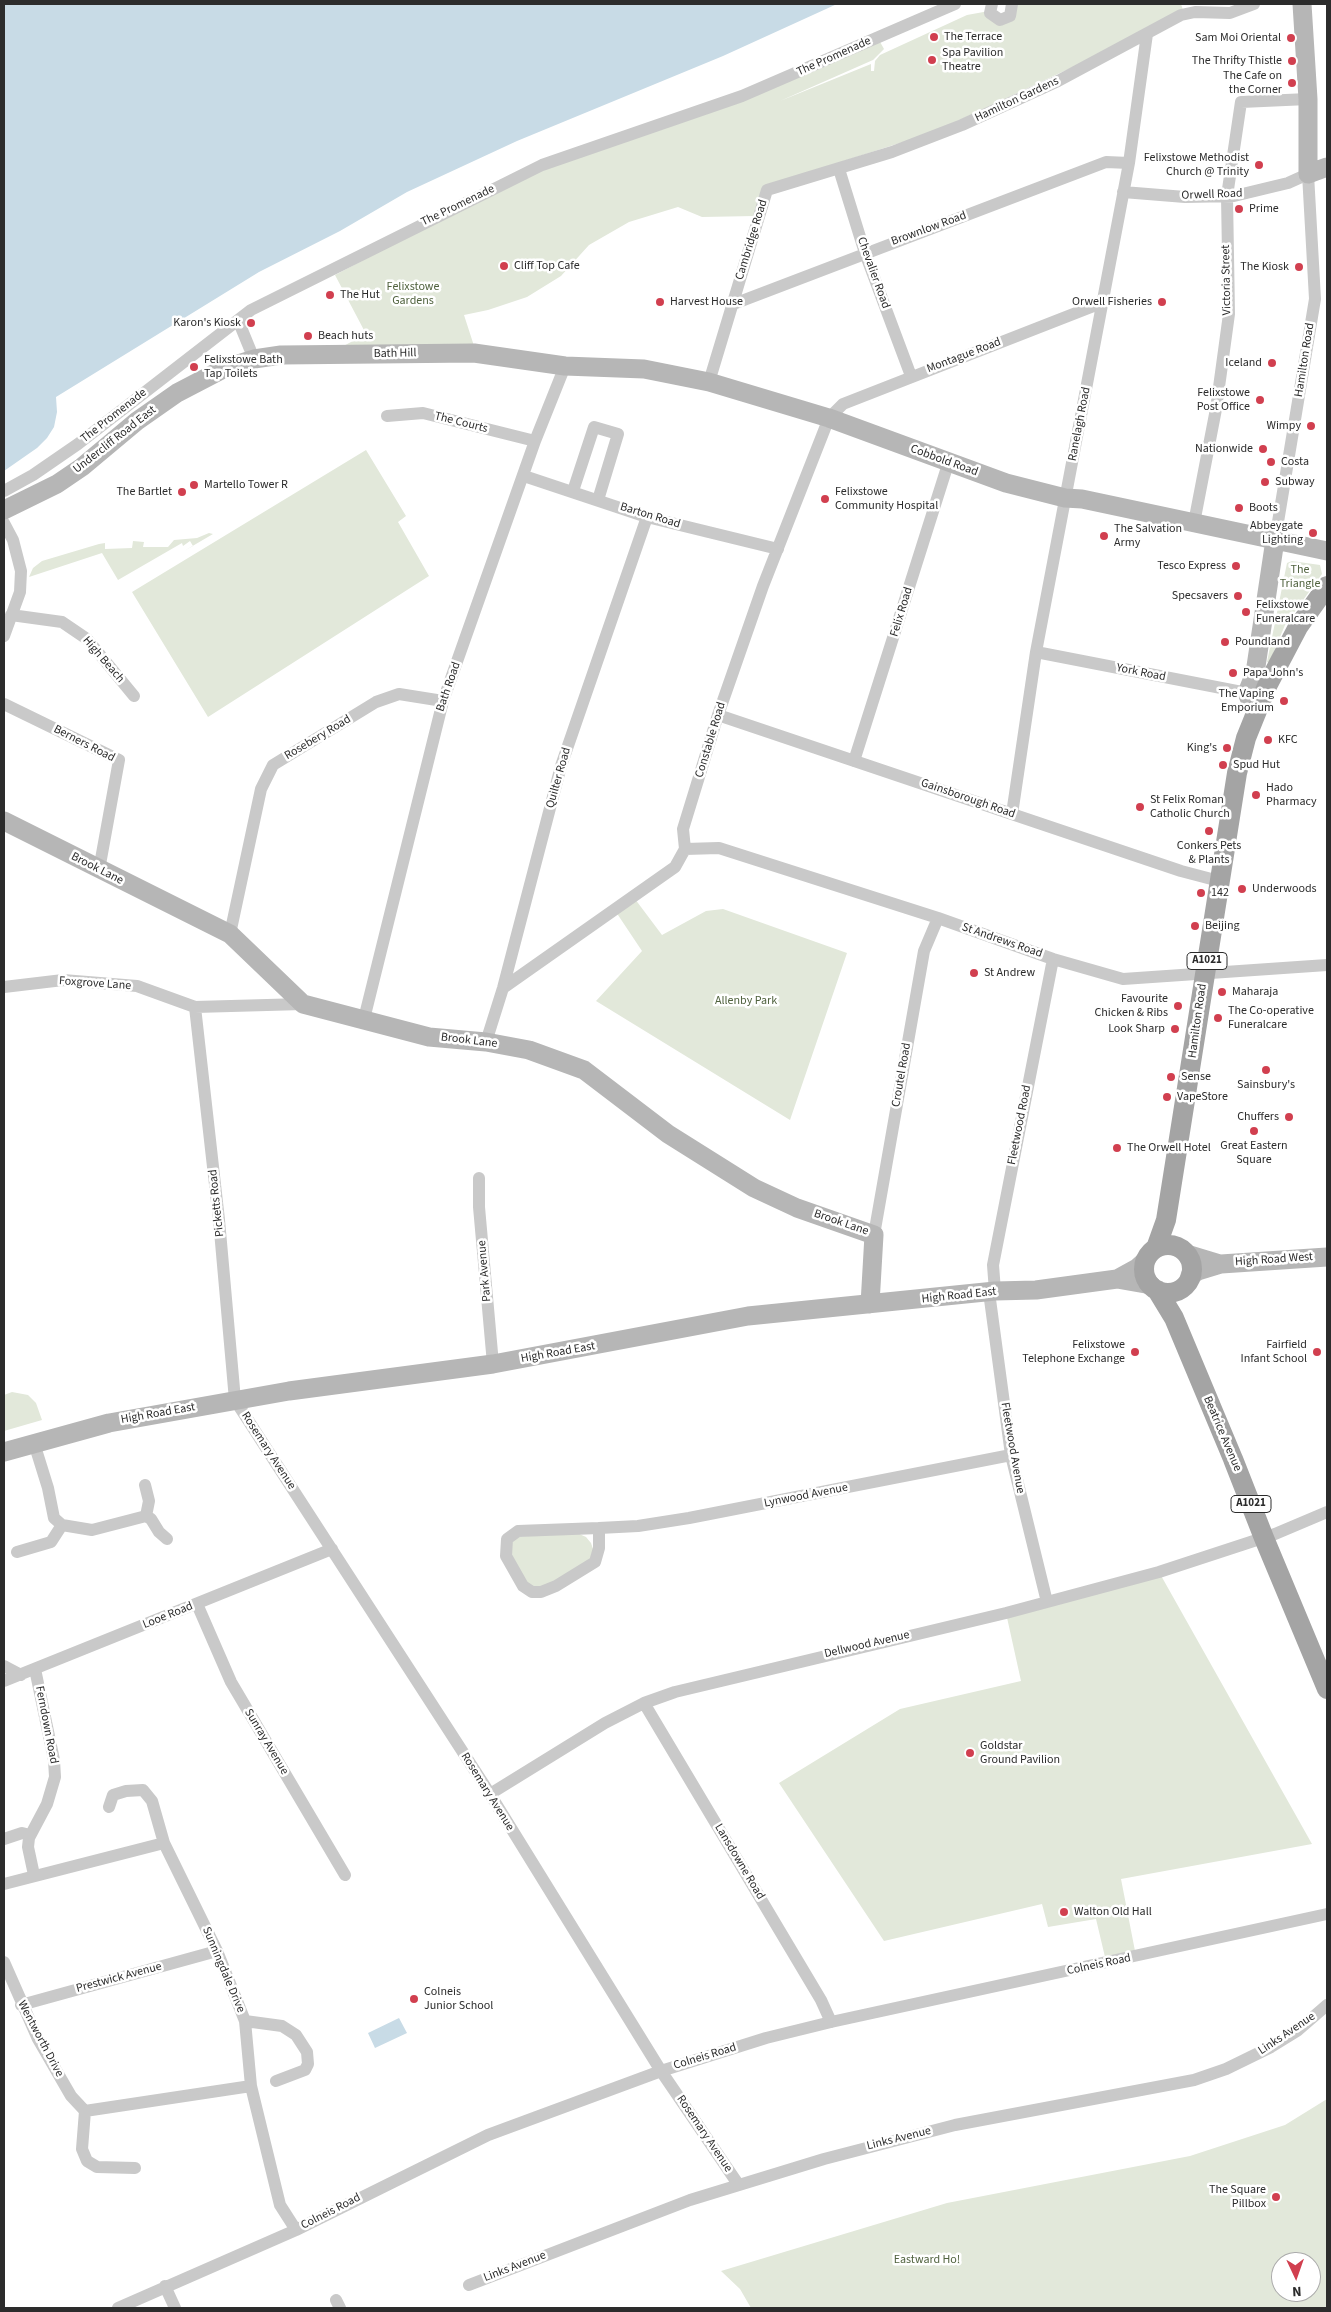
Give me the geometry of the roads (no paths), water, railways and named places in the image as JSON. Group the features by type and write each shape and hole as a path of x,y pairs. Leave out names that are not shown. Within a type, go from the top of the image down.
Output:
{"main road":[{"name":"Hamilton Road","path":"1151,1254 1166,1220 1219,880 1237,773 1253,699 1298,627 1327,586"},
{"path":"1166,1220 1192,1266 1186,1282 1176,1297 1174,1318"},
{"path":"1151,1254 1163,1245 1183,1251"},
{"name":"A1021","path":"1151,1254 1145,1275 1154,1287"},
{"path":"1154,1287 1169,1292 1186,1282"},
{"name":"Beatrice Avenue","path":"1154,1287 1174,1318 1234,1459 1264,1538 1327,1689"}],"street":[{"name":"The Promenade","path":"4,491 33,475 78,444 238,320 259,306 542,164 751,92 955,4"},
{"path":"992,4 990,13 1000,20 1010,16 1012,4"},
{"name":"Hamilton Gardens","path":"772,187 901,149 1020,100 1186,13 1230,13 1254,4"},
{"name":"Hamilton Road","path":"1253,699 1255,673 1275,540 1315,299 1308,174 1308,99 1302,4"},
{"name":"Ranelagh Road","path":"1012,814 1036,652 1129,163 1147,34"},
{"name":"Victoria Street","path":"1194,523 1216,409 1229,314 1227,196 1241,102 1308,99"},
{"name":"Brownlow Road","path":"731,305 1106,162 1129,163"},
{"name":"Orwell Road","path":"1123,192 1185,197 1227,196 1269,188 1327,167"},
{"name":"Chevalier Road","path":"839,168 865,253 911,376"},
{"name":"Cambridge Road","path":"709,382 767,190 772,187"},
{"name":"Montague Road","path":"829,418 843,404 1104,302"},
{"path":"238,320 254,360"},
{"name":"Bath Hill","path":"225,368 281,355 474,353 565,366"},
{"name":"Cobbold Road","path":"565,366 644,369 709,382 829,418 948,464 1006,483 1065,498 1082,499 1327,551"},
{"name":"Bath Road","path":"364,1019 443,701 524,476 534,441 565,366"},
{"name":"Undercliff Road East","path":"4,510 56,484 82,467 137,421 168,399 225,368"},
{"name":"The Courts","path":"387,416 423,413 534,441"},
{"name":"Constable Road","path":"685,849 683,829 718,715 778,549 829,418"},
{"path":"573,491 594,427 618,434 598,500"},
{"name":"Felix Road","path":"854,761 948,464"},
{"name":"Barton Road","path":"524,476 647,517 778,549"},
{"name":"Quilter Road","path":"486,1042 504,988 561,766 647,517"},
{"path":"4,523 13,540 22,571 20,592 4,636"},
{"name":"High Beach","path":"11,615 62,622 87,639 134,696"},
{"name":"York Road","path":"1036,652 1253,699"},
{"name":"Rosebery Road","path":"230,934 261,789 273,765 376,702 399,694 443,701"},
{"name":"Berners Road","path":"4,704 119,760 100,870"},
{"name":"Gainsborough Road","path":"718,715 1181,871 1219,880"},
{"name":"Brook Lane","path":"4,821 230,934 303,1004 429,1037 486,1042 529,1050 584,1070 668,1134 754,1188 797,1208 874,1234 870,1304"},
{"name":"St Andrews Road","path":"685,849 719,848 938,918 1053,958 1123,979 1327,965"},
{"path":"504,988 675,867 685,849"},
{"name":"Croutel Road","path":"874,1234 924,951 938,918"},
{"name":"Fleetwood Road","path":"992,1292 993,1265 1053,958"},
{"name":"Foxgrove Lane","path":"4,987 63,980 137,986 195,1006 303,1004"},
{"name":"Picketts Road","path":"195,1006 219,1220 235,1400"},
{"name":"Park Avenue","path":"479,1178 479,1207 493,1364"},
{"name":"High Road West","path":"1183,1251 1221,1264"},
{"name":"High Road East","path":"1117,1279 1136,1268 1151,1254"},
{"name":"High Road West","path":"1186,1282 1198,1271 1221,1264 1327,1257"},
{"name":"High Road East","path":"4,1452 109,1423 235,1400 493,1364 748,1316 992,1292 1036,1290 1117,1279 1154,1287"},
{"name":"Fleetwood Avenue","path":"992,1292 1011,1455 1047,1602"},
{"name":"Rosemary Avenue","path":"235,1400 490,1794 661,2071 738,2184"},
{"path":"34,1443 48,1488 54,1518 62,1525 92,1530 146,1516 151,1519 159,1532 167,1539"},
{"name":"Lynwood Avenue","path":"599,1528 599,1548 595,1562 556,1586 541,1592 532,1592 523,1586 506,1556 507,1539 518,1531 599,1528 661,1523 739,1510 1011,1455"},
{"path":"145,1484 149,1502 146,1516"},
{"name":"Dellwood Avenue","path":"490,1794 605,1723 644,1703 707,1683 1047,1602 1159,1572 1264,1538 1327,1512"},
{"path":"17,1552 51,1542 62,1525"},
{"name":"Looe Road","path":"4,1682 332,1549"},
{"name":"Sunray Avenue","path":"197,1604 231,1682 345,1875"},
{"path":"4,1666 20,1675"},
{"name":"Ferndown Road","path":"34,1875 28,1847 30,1835 46,1804 55,1778 54,1760 35,1669"},
{"name":"Lansdowne Road","path":"644,1703 821,2000 831,2022"},
{"name":"Sunningdale Drive","path":"109,1807 110,1798 119,1792 139,1790 146,1792 152,1800 164,1843 217,1951 245,2021 251,2086 280,2205 296,2230"},
{"path":"4,1839 22,1833 30,1835"},
{"path":"4,1884 164,1843"},
{"name":"Colneis Road","path":"118,2308 296,2230 488,2135 661,2071 766,2038 831,2022 1327,1914"},
{"name":"Prestwick Avenue","path":"22,2005 217,1951"},
{"name":"Wentworth Drive","path":"4,1962 22,2005 66,2088 85,2111"},
{"name":"Links Avenue","path":"469,2285 642,2218 738,2184 936,2130 1055,2104 1140,2091 1194,2080 1226,2069 1271,2047 1297,2030 1327,2005"},
{"path":"245,2021 282,2026 296,2034 307,2052 308,2064 304,2070 276,2081"},
{"path":"135,2168 97,2167 87,2161 82,2150 85,2111 251,2086"},
{"path":"166,2286 175,2308"}],"water":[{"path":"4,4 837,4 723,56 517,141 407,192 340,231 259,272 56,397 57,412 54,427 47,438 37,448 4,471"},
{"path":"399,2018 407,2033 375,2048 368,2033"}],"place":[{"name":"The Terrace","path":"934,37"},
{"name":"Sam Moi Oriental","path":"1291,38"},
{"name":"Spa Pavilion Theatre","path":"932,60"},
{"name":"The Thrifty Thistle","path":"1292,61"},
{"name":"The Cafe on the Corner","path":"1292,83"},
{"name":"Felixstowe Methodist Church @ Trinity","path":"1259,165"},
{"name":"Prime","path":"1239,209"},
{"name":"Cliff Top Cafe","path":"504,266"},
{"name":"The Kiosk","path":"1299,267"},
{"name":"The Hut","path":"330,295"},
{"name":"Harvest House","path":"660,302"},
{"name":"Orwell Fisheries","path":"1162,302"},
{"name":"Karon's Kiosk","path":"251,323"},
{"name":"Beach huts","path":"308,336"},
{"name":"Iceland","path":"1272,363"},
{"name":"Felixstowe Bath Tap Toilets","path":"194,367"},
{"name":"Felixstowe Post Office","path":"1260,400"},
{"name":"Wimpy","path":"1311,426"},
{"name":"Nationwide","path":"1263,449"},
{"name":"Costa","path":"1271,462"},
{"name":"Subway","path":"1265,482"},
{"name":"Martello Tower R","path":"194,485"},
{"name":"The Bartlet","path":"182,492"},
{"name":"Felixstowe Community Hospital","path":"825,499"},
{"name":"Boots","path":"1239,508"},
{"name":"Abbeygate Lighting","path":"1313,533"},
{"name":"The Salvation Army","path":"1104,536"},
{"name":"Tesco Express","path":"1236,566"},
{"name":"Specsavers","path":"1238,596"},
{"name":"Felixstowe Funeralcare","path":"1246,612"},
{"name":"Poundland","path":"1225,642"},
{"name":"Papa John's","path":"1233,673"},
{"name":"The Vaping Emporium","path":"1284,701"},
{"name":"KFC","path":"1268,740"},
{"name":"King's","path":"1227,748"},
{"name":"Spud Hut","path":"1223,765"},
{"name":"Hado Pharmacy","path":"1256,795"},
{"name":"St Felix Roman Catholic Church","path":"1140,807"},
{"name":"Conkers Pets & Plants","path":"1209,831"},
{"name":"Underwoods","path":"1242,889"},
{"name":"142","path":"1201,893"},
{"name":"Beijing","path":"1195,926"},
{"name":"St Andrew","path":"974,973"},
{"name":"Maharaja","path":"1222,992"},
{"name":"Favourite Chicken & Ribs","path":"1178,1006"},
{"name":"The Co-operative Funeralcare","path":"1218,1018"},
{"name":"Look Sharp","path":"1175,1029"},
{"name":"Sainsbury's","path":"1266,1070"},
{"name":"Sense","path":"1171,1077"},
{"name":"VapeStore","path":"1167,1097"},
{"name":"Chuffers","path":"1289,1117"},
{"name":"Great Eastern Square","path":"1254,1131"},
{"name":"The Orwell Hotel","path":"1117,1148"},
{"name":"Felixstowe Telephone Exchange","path":"1135,1352"},
{"name":"Fairfield Infant School","path":"1317,1352"},
{"name":"Goldstar Ground Pavilion","path":"970,1753"},
{"name":"Walton Old Hall","path":"1064,1912"},
{"name":"Colneis Junior School","path":"414,1999"},
{"name":"The Square Pillbox","path":"1276,2197"}],"park label":[{"name":"Felixstowe Gardens","path":"413,294"},
{"name":"The Triangle","path":"1300,577"},
{"name":"Allenby Park","path":"746,1001"},
{"name":"Eastward Ho!","path":"927,2260"}]}
